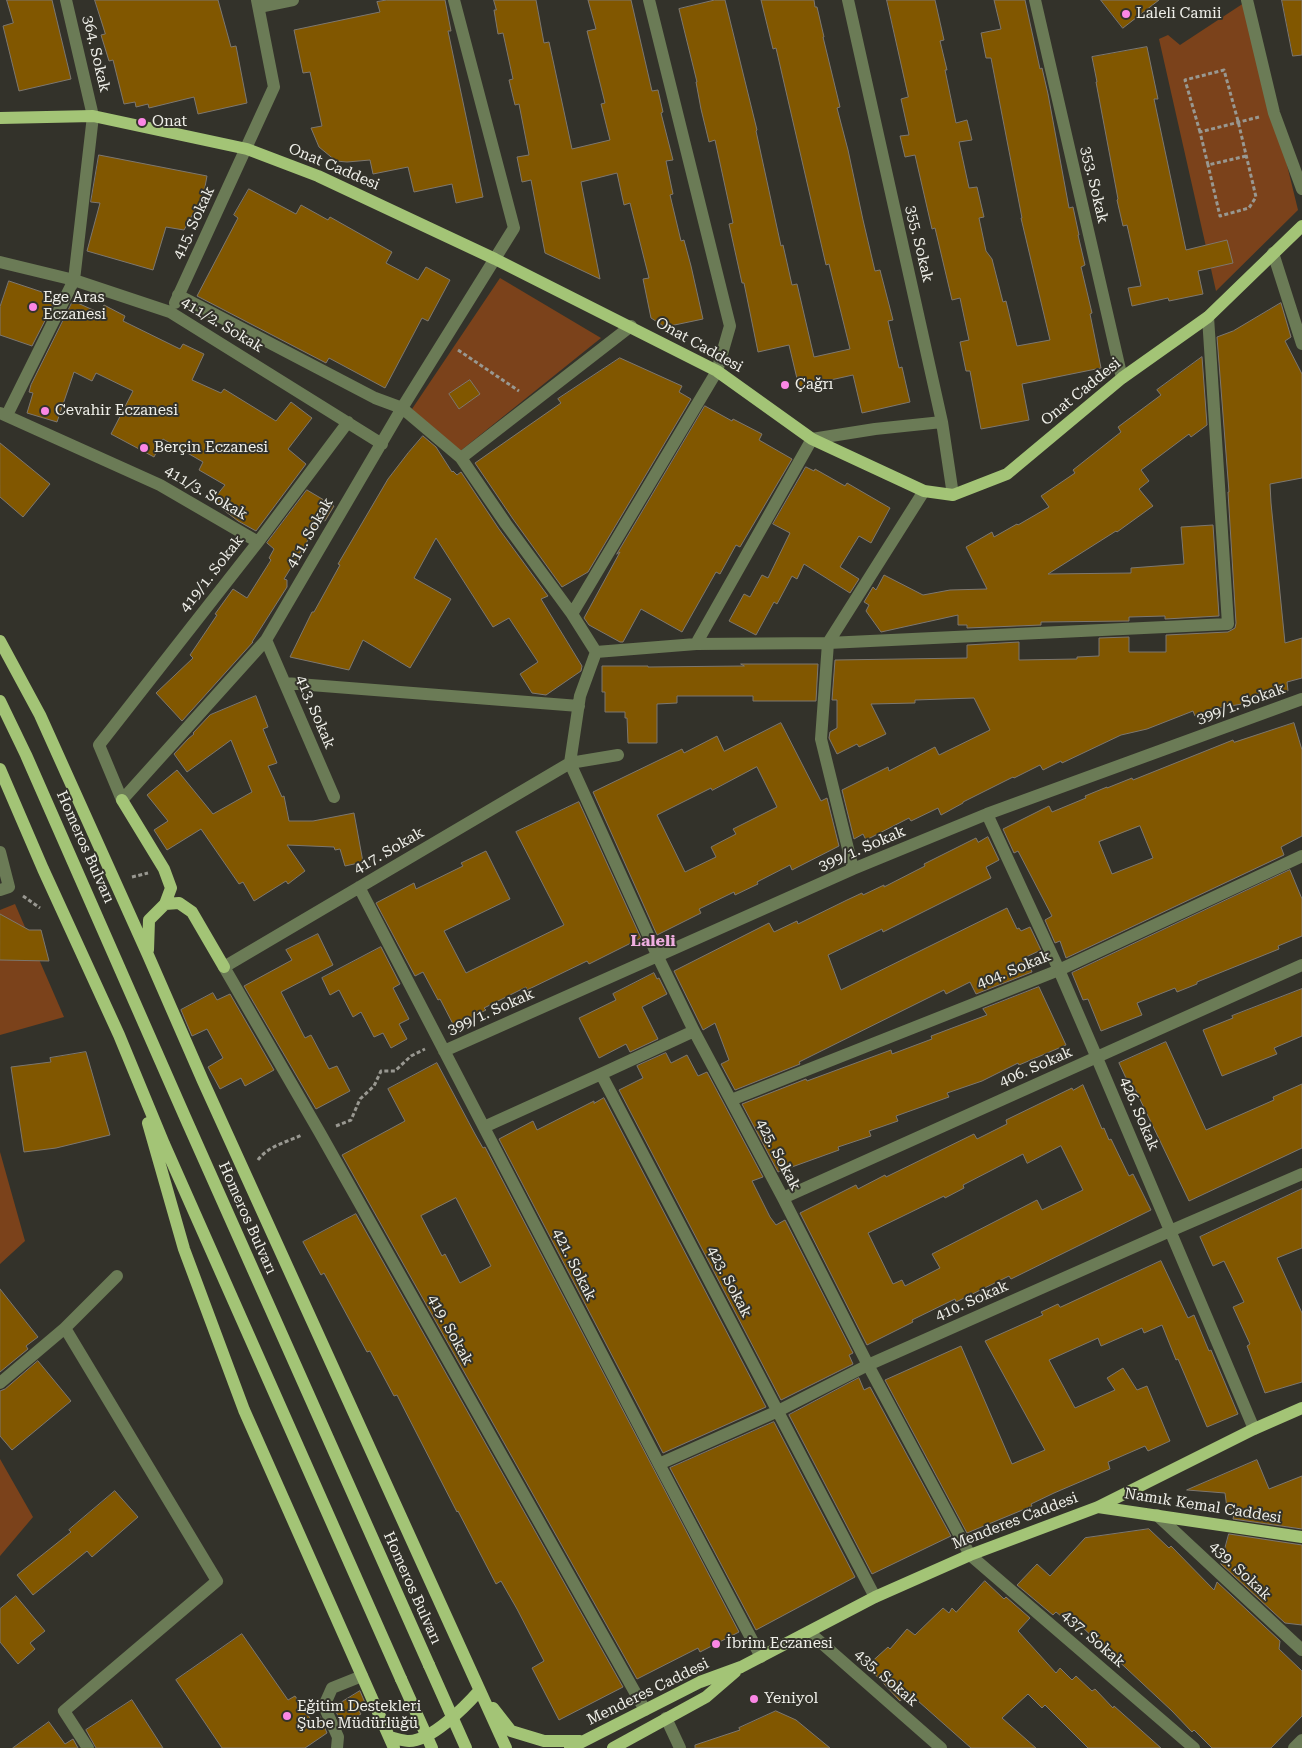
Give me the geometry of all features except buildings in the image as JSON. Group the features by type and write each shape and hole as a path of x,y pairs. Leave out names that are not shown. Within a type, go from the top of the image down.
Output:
{"main road":[{"name":"Onat Caddesi","path":"0,118 93,116 247,149 318,176 495,258 717,371 812,439 924,491 953,495 1007,474 1122,378 1208,317 1302,226"},
{"path":"0,641 40,715 239,1160 506,1748"},
{"name":"Homeros Bulvarı","path":"0,701 30,763 192,1134 466,1748"},
{"path":"0,769 432,1748"},
{"path":"122,800 164,869 171,888 165,904 149,920 148,955"},
{"path":"165,904 179,903 192,912 224,967"},
{"path":"133,1070 184,1248 241,1401 392,1742 410,1741 428,1734 455,1716 479,1691"},
{"name":"Menderes Caddesi","path":"570,1748 700,1682 741,1667 875,1596 970,1555 1098,1507 1254,1429 1302,1408"},
{"name":"Namık Kemal Caddesi","path":"1098,1507 1302,1537"},
{"name":"Menderes Caddesi","path":"613,1748 706,1697 741,1667"},
{"path":"479,1691 510,1731 544,1741 585,1742"}],"street":[{"name":"364. Sokak","path":"3,414 74,280 93,116 66,0"},
{"path":"258,4 293,0"},
{"name":"411. Sokak","path":"122,800 266,640 402,408 514,228 454,0"},
{"path":"572,614 717,371 730,326 649,0"},
{"name":"355. Sokak","path":"848,0 942,422 953,495"},
{"name":"353. Sokak","path":"1035,0 1122,378"},
{"path":"1247,0 1274,113 1302,190"},
{"name":"415. Sokak","path":"170,312 247,149 274,87 258,4"},
{"path":"1273,253 1302,344"},
{"name":"411/2. Sokak","path":"0,262 74,280 170,312 382,444"},
{"path":"178,295 375,398 402,408 461,458 506,524 572,614 596,652"},
{"path":"596,652 696,644 828,643 1228,624 1208,317"},
{"path":"461,458 631,326"},
{"name":"411/3. Sokak","path":"3,414 160,485 258,542"},
{"name":"419/1. Sokak","path":"122,800 98,745 258,542 348,422"},
{"path":"696,644 812,439 875,429 942,422"},
{"path":"854,869 821,739 828,643 924,491"},
{"name":"413. Sokak","path":"266,640 334,796"},
{"path":"596,652 580,696 570,763 618,755"},
{"path":"285,683 578,706"},
{"name":"399/1. Sokak","path":"442,1046 658,957 854,869 987,814 1302,699"},
{"name":"417. Sokak","path":"224,967 570,763"},
{"name":"425. Sokak","path":"570,763 658,957 694,1031 783,1198 868,1365 970,1555"},
{"name":"426. Sokak","path":"987,814 1059,970 1254,1429"},
{"path":"0,852 4,889"},
{"name":"404. Sokak","path":"731,1100 1059,970 1302,856"},
{"name":"421. Sokak","path":"359,887 761,1657"},
{"name":"406. Sokak","path":"783,1198 1302,965"},
{"name":"419. Sokak","path":"224,967 320,1133 645,1710"},
{"path":"484,1128 694,1031"},
{"name":"423. Sokak","path":"601,1074 875,1596"},
{"name":"410. Sokak","path":"659,1464 778,1410 868,1365 1302,1174"},
{"path":"0,1383 65,1328 117,1276"},
{"path":"65,1328 217,1581 64,1711 88,1748"},
{"name":"439. Sokak","path":"1157,1515 1302,1650"},
{"name":"437. Sokak","path":"970,1555 1194,1748"},
{"name":"435. Sokak","path":"808,1632 941,1748"},
{"path":"337,1748 338,1737 324,1706 332,1688 362,1676"},
{"path":"666,1718 680,1748"},
{"path":"1294,1748 1302,1740"}],"path":[{"path":"1224,70 1238,121 1256,196 1249,208 1220,216 1200,132 1185,80 1224,70"},
{"path":"1200,132 1274,113"},
{"path":"1208,165 1246,156"},
{"path":"444,340 534,401"},
{"path":"128,878 164,869"},
{"path":"239,1160 258,1160 273,1147 306,1134 320,1133 351,1120 360,1099 374,1086 381,1071 395,1071 411,1056 442,1046"}],"shaded area":[{"path":"1247,1 1298,210 1216,291 1159,39 1168,35 1180,45"},
{"path":"500,278 601,338 459,452 412,409"},
{"path":"15,904 64,1017 0,1035 0,910"},
{"path":"0,1152 25,1241 0,1264"},
{"path":"0,1459 33,1517 0,1556"}],"place":[{"name":"Laleli Camii","path":"1126,14"},
{"name":"Onat","path":"142,122"},
{"name":"Ege Aras Eczanesi","path":"33,307"},
{"name":"Çağrı","path":"785,385"},
{"name":"Cevahir Eczanesi","path":"45,411"},
{"name":"Berçin Eczanesi","path":"144,448"},
{"name":"İbrim Eczanesi","path":"716,1644"},
{"name":"Yeniyol","path":"754,1699"},
{"name":"Eğitim Destekleri Şube Müdürlüğü","path":"287,1716"}],"district":[{"name":"Laleli","path":"653,941"}]}
